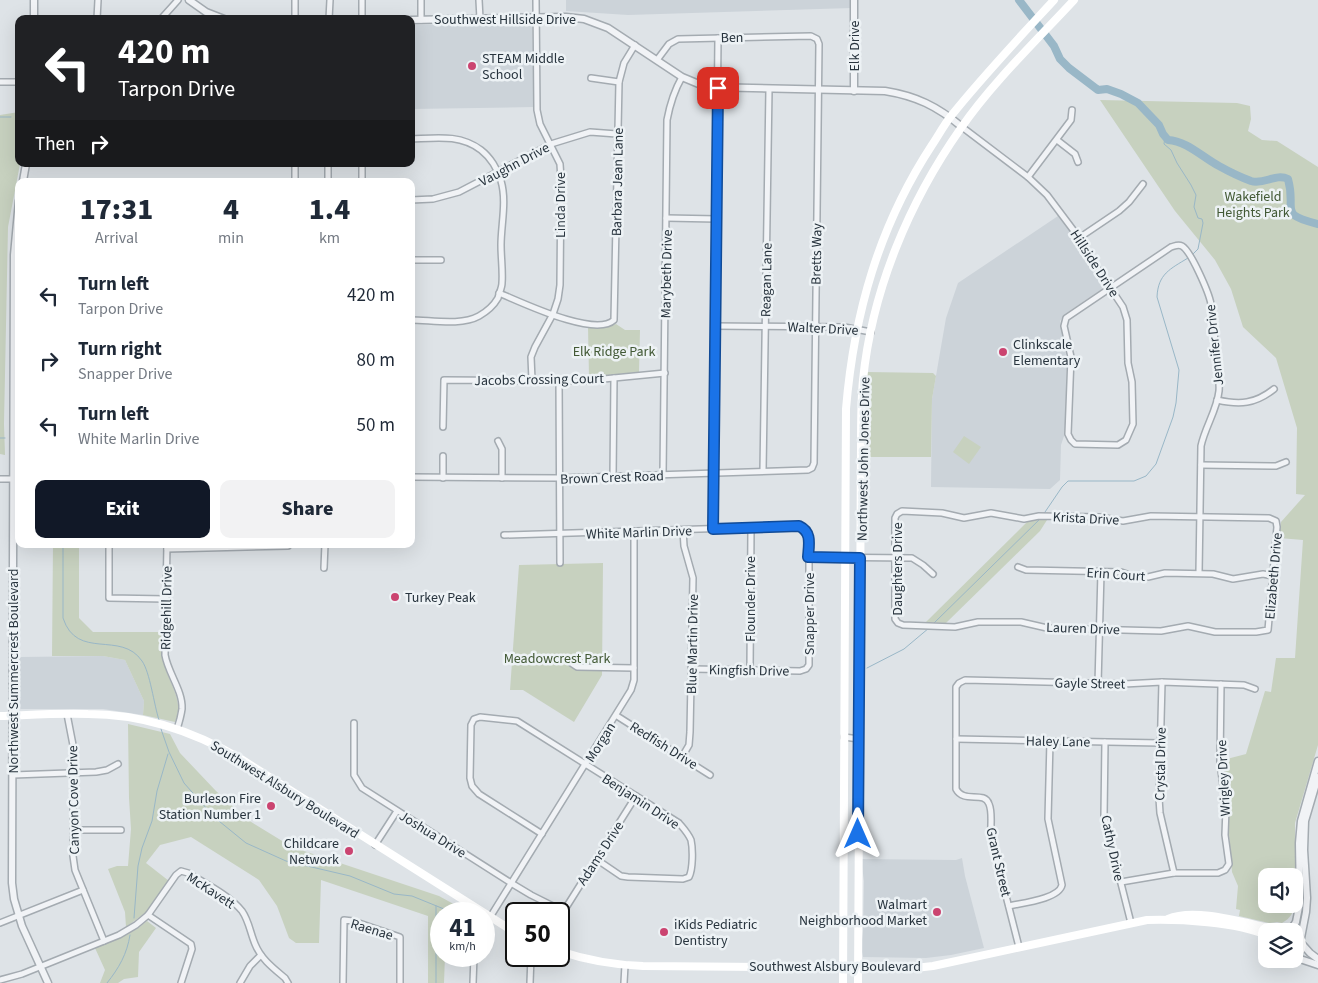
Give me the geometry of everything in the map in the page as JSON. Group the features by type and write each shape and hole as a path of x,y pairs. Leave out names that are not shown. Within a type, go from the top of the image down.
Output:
{"main road":[{"name":"Northwest John Jones Drive","path":"858,983 862,399 863,380 871,332 882,288 899,240 917,200 934,169 962,127 997,84 1074,0"},
{"name":"Northwest John Jones Drive","path":"843,983 846,409 848,379 857,328 867,284 886,232 908,185 950,117 1051,3"},
{"name":"Southwest Alsbury Boulevard","path":"0,716 100,714 149,722 177,729 204,739 229,752 466,902"},
{"name":"Southwest Alsbury Boulevard","path":"1168,919 1178,915 1194,915 1258,926"},
{"name":"Southwest Alsbury Boulevard","path":"570,955 625,965 915,968 934,966 1131,922 1168,919 1233,927 1258,933"}],"street":[{"path":"34,0 34,15"},
{"path":"97,15 98,0"},
{"path":"165,15 178,0"},
{"path":"189,0 214,15"},
{"path":"295,0 295,15"},
{"path":"330,0 330,15"},
{"path":"362,0 362,15"},
{"path":"421,0 421,20"},
{"path":"479,0 480,19"},
{"name":"Linda Drive","path":"532,380 531,358 534,347 553,314 558,300 560,285 560,164 540,124 536,100 536,0"},
{"name":"Elk Drive","path":"854,0 854,91"},
{"name":"Southwest Hillside Drive","path":"415,20 566,17 589,20 608,28 682,77 706,87 885,91 905,95 929,104 962,127"},
{"name":"Ben","path":"657,60 669,44 678,38 811,36 816,39"},
{"path":"713,529 718,38"},
{"name":"Bretts Way","path":"812,468 814,463 819,90 819,44 816,39"},
{"name":"Barbara Jean Lane","path":"553,314 580,324 608,324 613,322 615,318 619,82 624,64 635,45"},
{"name":"Marybeth Drive","path":"663,475 668,120 674,90 682,77"},
{"path":"591,78 619,82"},
{"path":"0,82 15,82"},
{"name":"Reagan Lane","path":"764,471 768,89"},
{"path":"1028,177 1071,120 1072,110"},
{"name":"Hillside Drive","path":"962,127 1028,177 1046,195 1079,238 1088,256 1110,288 1123,307 1127,320 1128,364 1132,382 1133,424 1126,440 1118,446 1075,444 1068,434 1071,357 1064,320 1110,288"},
{"name":"Vaughn Drive","path":"415,200 433,199 459,192 551,144 590,132 618,134"},
{"path":"415,139 446,138 464,140 481,150 498,172 502,182 503,203 502,284 497,299 478,316 467,320 415,320"},
{"path":"1056,140 1074,154 1078,162"},
{"path":"1079,238 1119,211 1143,184"},
{"path":"666,218 717,219"},
{"name":"Jennifer Drive","path":"1110,288 1171,247 1178,245 1186,249 1207,289 1211,303 1219,382 1217,400 1203,439 1199,573"},
{"path":"415,260 441,260"},
{"path":"499,293 553,314"},
{"name":"Walter Drive","path":"715,326 815,326 857,328 871,332"},
{"name":"Jacobs Crossing Court","path":"444,427 444,380 584,381 664,373"},
{"path":"613,477 614,378"},
{"path":"559,380 560,563"},
{"path":"1217,400 1235,404 1249,402 1264,397 1274,389"},
{"name":"Northwest Summercrest Boulevard","path":"15,392 12,432 12,883 19,917 48,983"},
{"path":"498,441 502,449 502,478"},
{"path":"443,456 443,478"},
{"path":"1201,465 1276,466 1286,462"},
{"name":"Brown Crest Road","path":"415,477 613,477 808,470 812,468"},
{"path":"0,478 13,479"},
{"name":"Krista Drive","path":"897,514 902,511 930,512 964,518 991,513 1024,519 1052,516 1099,517 1123,521 1143,516 1269,518 1276,521"},
{"name":"Daughters Drive","path":"897,514 895,518 895,619 898,623"},
{"name":"Elizabeth Drive","path":"1268,630 1276,521"},
{"name":"White Marlin Drive","path":"504,535 799,526 805,529"},
{"name":"Flounder Drive","path":"750,670 751,528"},
{"name":"Snapper Drive","path":"805,529 809,534 809,665 806,669"},
{"name":"Blue Martin Drive","path":"682,757 689,744 690,732 693,578 684,546 683,530"},
{"name":"Morgan","path":"495,909 631,690 634,680 634,532"},
{"path":"109,548 109,598 166,599"},
{"name":"Ridgehill Drive","path":"167,548 165,655 182,708 177,729"},
{"path":"324,568 325,548"},
{"path":"808,557 912,558 933,574"},
{"name":"Erin Court","path":"1018,567 1026,570 1121,572 1136,577 1148,577 1166,573 1213,574 1233,579 1262,574 1273,576"},
{"path":"1098,684 1101,572"},
{"name":"Lauren Drive","path":"898,623 903,625 955,627 978,622 1021,622 1046,628 1161,630 1188,626 1214,632 1256,632 1268,630"},
{"path":"571,663 577,667 634,668"},
{"name":"Kingfish Drive","path":"692,669 800,671 806,669"},
{"name":"Gayle Street","path":"959,683 965,680 1098,684 1162,682 1244,685 1255,689"},
{"name":"Crystal Drive","path":"1162,682 1159,798 1160,813 1174,873"},
{"name":"Grant Street","path":"959,683 956,687 956,789 958,794 964,797 984,798 990,806 991,837 1019,947"},
{"name":"Wrigley Drive","path":"1174,873 1218,873 1225,870 1229,864 1225,835 1225,793 1220,764 1221,684"},
{"name":"Canyon Cove Drive","path":"67,714 73,745 73,856 75,870 104,940"},
{"name":"Redfish Drive","path":"616,716 710,776"},
{"name":"Benjamin Drive","path":"542,834 479,794 472,786 470,778 470,742 471,725 474,720 480,717 517,721 679,823 687,832 691,842 691,872 689,877 683,879 621,876 596,859"},
{"name":"Joshua Drive","path":"354,723 354,775 362,788 511,883 545,902"},
{"path":"844,737 859,739"},
{"name":"Haley Lane","path":"956,739 1160,743"},
{"path":"1009,906 1055,895 1061,890 1062,885 1048,819 1050,740"},
{"name":"Cathy Drive","path":"1105,742 1104,816 1131,922"},
{"path":"1295,923 1300,902 1300,821 1318,761"},
{"path":"13,775 96,772 106,770 118,764"},
{"path":"1303,927 1306,905 1305,821 1318,777"},
{"name":"Adams Drive","path":"568,902 636,796"},
{"path":"375,845 397,811"},
{"path":"73,830 121,830"},
{"name":"McKavett","path":"148,915 176,875 181,871 188,873 231,901 241,911 249,922 261,956 288,983"},
{"path":"1121,882 1174,873"},
{"path":"0,923 83,890"},
{"path":"0,980 22,974 119,935 148,915 190,944 192,950 181,983"},
{"name":"Raenae","path":"343,983 344,920 353,921 400,937 400,983"},
{"path":"1303,944 1310,953 1318,959"},
{"path":"240,983 250,966 261,956"},
{"path":"1303,960 1318,965"},
{"path":"624,983 625,965"},
{"path":"473,983 474,967"},
{"path":"530,983 531,967"}],"shaded area":[{"path":"566,0 852,0 852,8 628,15 566,11"},
{"name":"STEAM Middle School","path":"532,23 534,107 415,109 415,25"},
{"name":"Clinkscale Elementary","path":"1058,216 1078,242 1104,286 1065,314 1060,321 1067,361 1065,433 1061,445 1060,480 1050,489 931,487 932,399 946,318 958,283"},
{"path":"103,656 125,660 144,701 143,715 103,709 21,709 19,707 19,659 21,657"},
{"path":"962,858 984,948 926,958 863,957 861,947 864,881 861,859 956,860"}],"green space":[{"name":"Wakefield Heights Park","path":"1100,100 1237,103 1250,106 1251,119 1248,131 1262,140 1277,141 1318,167 1318,745 1295,823 1295,868 1258,868 1258,913 1292,913 1282,923 1269,923 1239,916 1240,910 1236,909 1238,886 1232,872 1229,797 1223,760 1246,754 1265,691 1271,692 1276,658 1295,658 1303,540 1279,538 1281,522 1305,495 1296,494 1297,428 1276,358 1243,327 1231,289 1215,260 1175,211"},
{"path":"15,113 15,167 19,167 17,178 15,178 15,190 8,227 5,455 0,454 0,115"},
{"name":"Elk Ridge Park","path":"616,324 625,330 640,330 639,372 589,377 588,327 609,327"},
{"path":"867,372 933,373 936,376 932,399 931,457 864,457"},
{"path":"964,436 981,447 969,464 953,452"},
{"path":"1045,518 1047,520 1040,531 946,623 926,622 1028,521"},
{"path":"53,548 79,548 79,618 93,632 163,632 163,660 178,707 178,715 175,722 143,715 144,701 125,660 103,656 52,656"},
{"name":"Meadowcrest Park","path":"603,563 602,675 574,722 523,690 510,690 519,565"},
{"path":"128,724 170,734 180,753 216,791 248,820 292,847 439,896 450,902 430,902 430,967 445,967 444,983 428,983 428,916 321,880 319,943 296,943 289,938 277,906 259,880 191,837 160,845 146,863 169,881 145,913 126,927 125,912 108,869 117,866 128,866 131,829"},
{"path":"147,921 156,928 139,952 138,977 124,979 118,983 100,983 105,970 95,948 137,929"}],"waterway":[{"path":"1019,0 1054,46 1060,59 1098,90 1107,89 1138,103 1159,125 1168,140 1188,146 1234,174 1256,182 1279,177 1288,179 1293,214 1305,221 1318,224"},
{"path":"0,117 11,117"},
{"path":"1165,136 1164,144 1171,150 1196,195 1194,207 1198,218 1202,219 1203,223 1198,249 1191,256"},
{"path":"1043,515 1068,481 1134,481 1146,476 1156,464 1173,417 1179,370 1157,297 1158,289 1166,273 1188,258"},
{"path":"0,438 5,438"},
{"path":"933,624 1041,518"},
{"path":"63,548 63,618 70,631 78,638 89,642 123,647 133,652 145,666 159,720"},
{"path":"867,668 904,649 929,628"},
{"path":"161,729 169,752 184,783 214,817 246,843 286,861 350,876 394,894 412,896 430,903"},
{"path":"134,918 138,866 142,848 152,821 157,791 168,754"},
{"path":"107,983 122,961 130,935"},
{"path":"436,967 436,983"}],"place":[{"name":"STEAM Middle School","path":"472,66"},
{"name":"Clinkscale Elementary","path":"1003,352"},
{"name":"Turkey Peak","path":"395,597"},
{"name":"Burleson Fire Station Number 1","path":"271,806"},
{"name":"Childcare Network","path":"349,851"},
{"name":"Walmart Neighborhood Market","path":"937,912"},
{"name":"iKids Pediatric Dentistry","path":"664,932"}],"route":[{"path":"718,88 713,529 799,526 809,534 808,557 860,558 858,834"}]}
